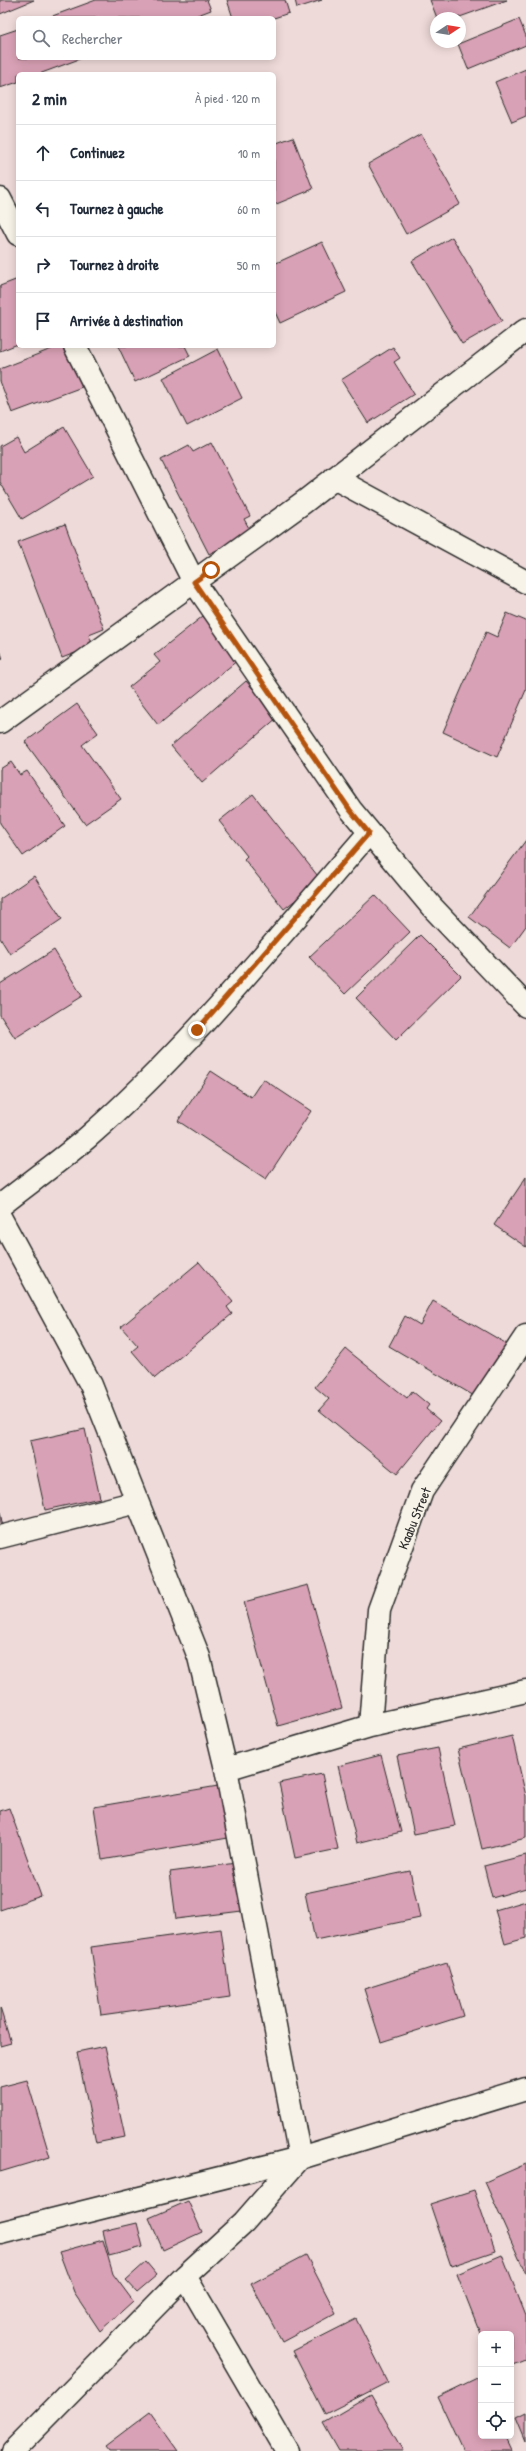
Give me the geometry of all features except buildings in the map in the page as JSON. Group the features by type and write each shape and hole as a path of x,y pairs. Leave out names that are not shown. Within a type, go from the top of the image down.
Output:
{"street":[{"path":"0,199 16,230"},
{"path":"0,722 194,582 334,478 526,330"},
{"path":"76,348 194,582 350,810 432,906 526,1006"},
{"path":"334,478 526,582"},
{"path":"0,1206 88,1137 197,1030 369,833"},
{"path":"0,1217 91,1385 199,1657 226,1769 300,2158"},
{"name":"Kaabu Street","path":"370,1726 379,1610 422,1491 526,1336"},
{"path":"0,1537 137,1502"},
{"path":"226,1769 370,1726 526,1691"},
{"path":"0,2233 300,2158 526,2089"},
{"path":"13,2451 185,2276 244,2222 300,2158"},
{"path":"185,2276 287,2451"}],"route":[{"path":"197,1030 369,833 350,810 194,582 211,570"}]}
